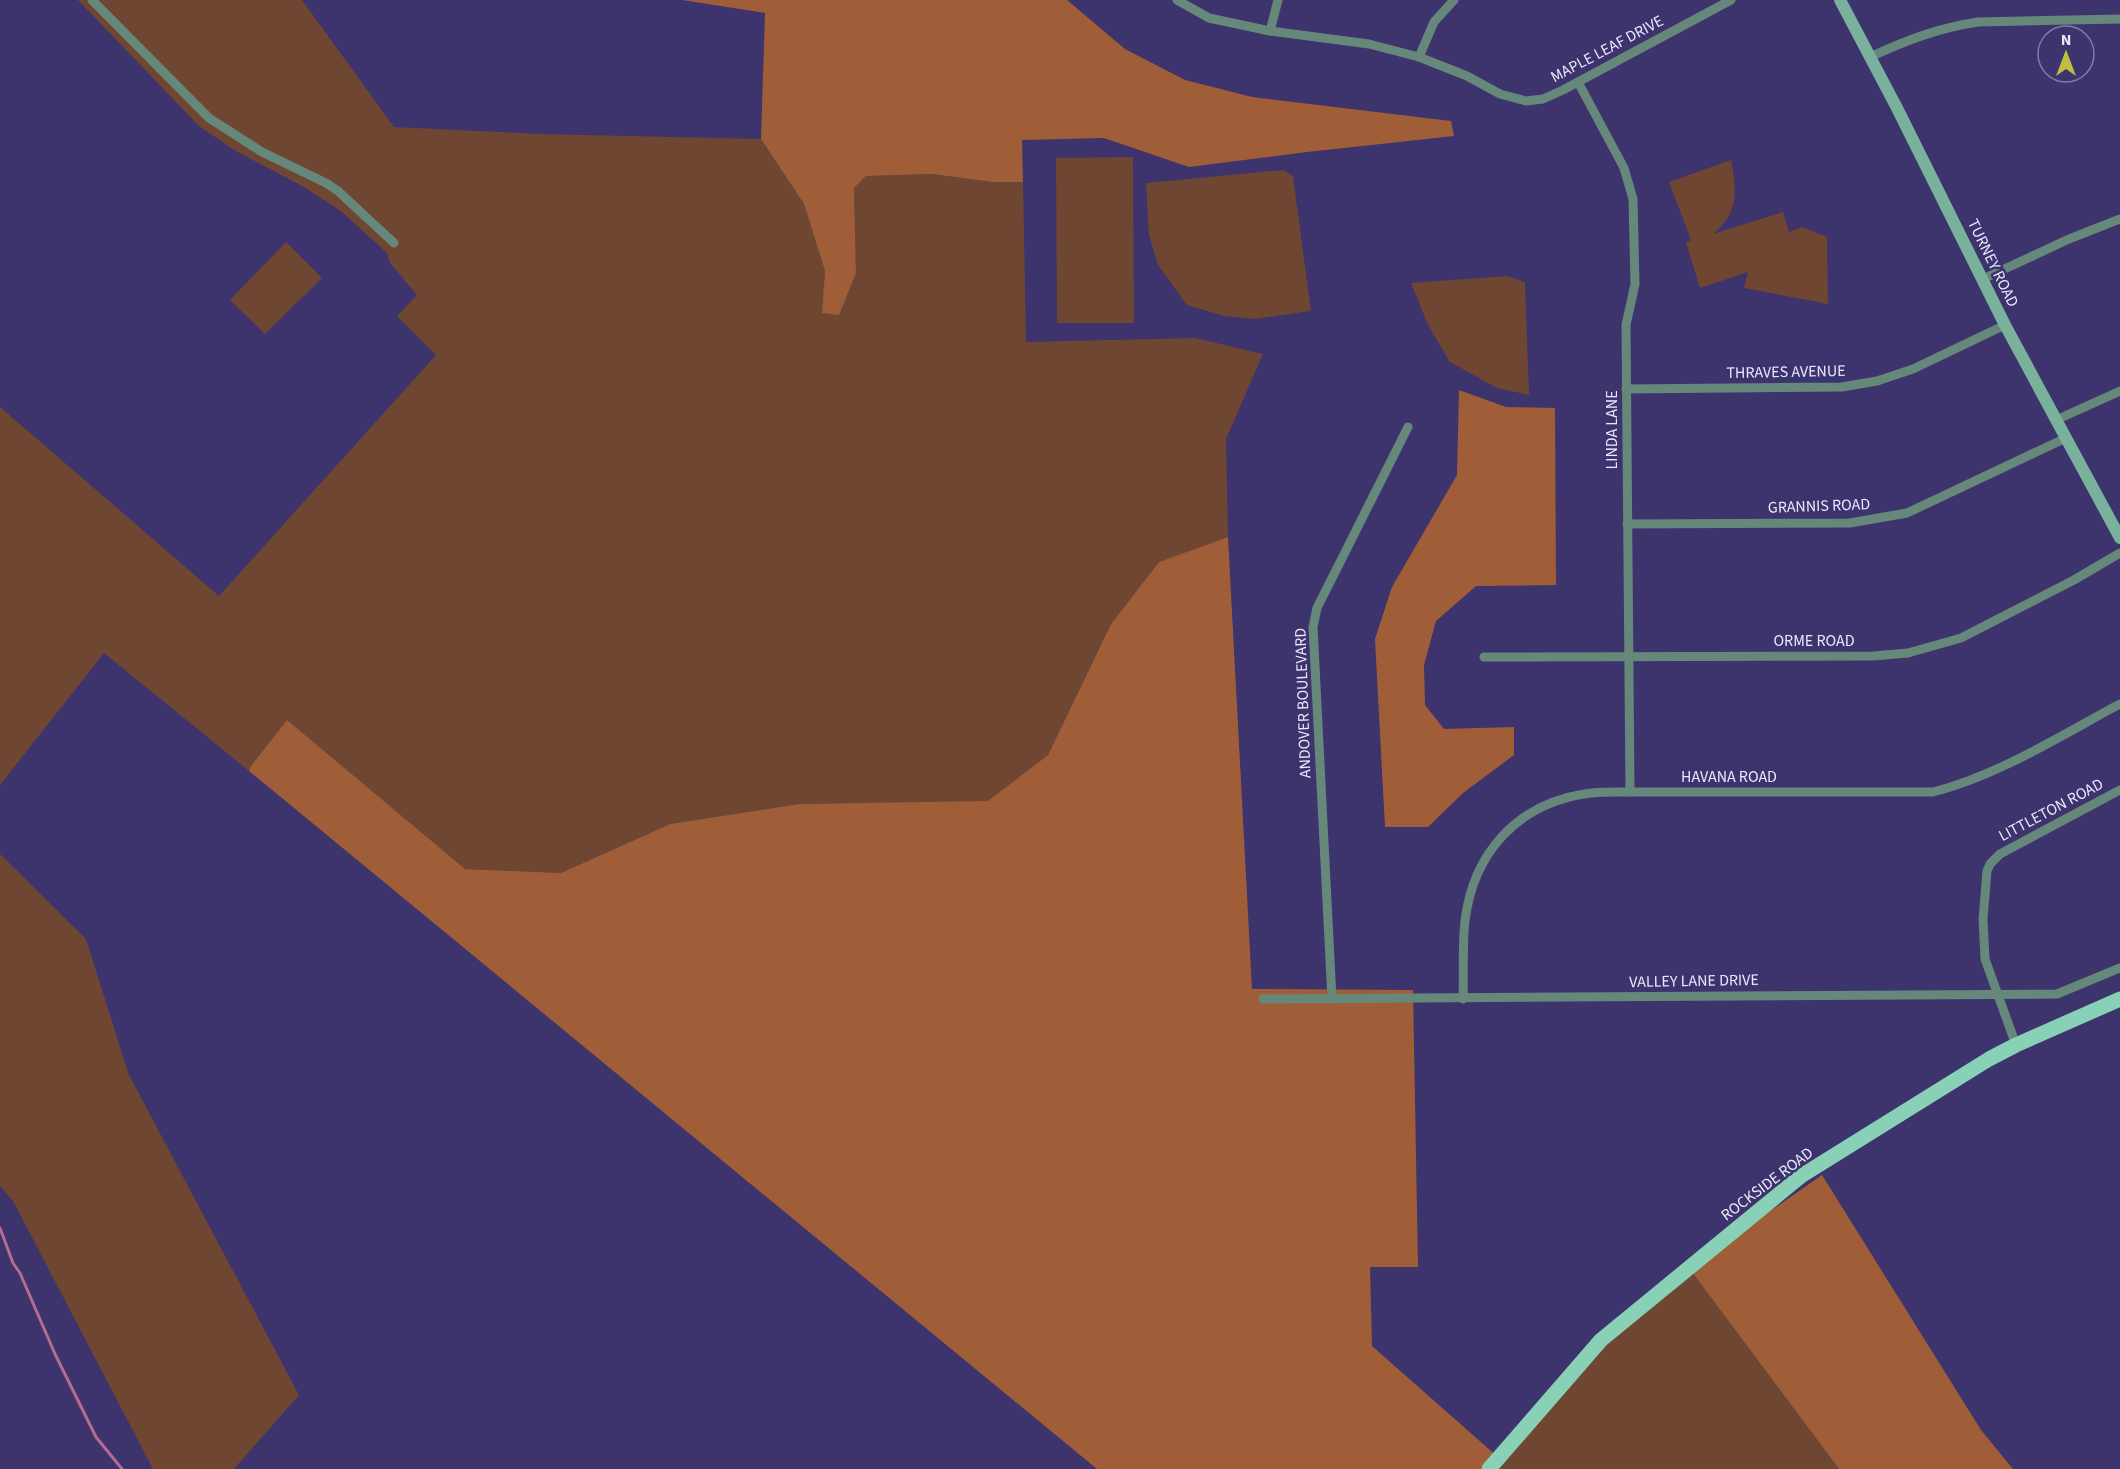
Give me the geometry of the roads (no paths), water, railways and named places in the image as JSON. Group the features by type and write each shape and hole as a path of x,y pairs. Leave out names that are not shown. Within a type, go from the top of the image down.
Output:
{"main road":[{"name":"TURNEY ROAD","path":"1840,0 2005,325 2120,538"},
{"name":"ROCKSIDE ROAD","path":"1490,1469 1601,1340 1801,1176 2016,1045 2120,999"}],"street":[{"path":"92,0 209,118 248,144 332,187 394,243"},
{"path":"1177,0 1209,18 1270,31 1369,44 1419,57 1434,22 1454,0"},
{"path":"1270,31 1278,0"},
{"name":"MAPLE LEAF DRIVE","path":"1419,57 1467,76 1500,94 1526,101 1543,99 1731,0"},
{"path":"1870,57 1925,34 1978,22 2120,19"},
{"name":"LINDA LANE","path":"1578,82 1624,168 1633,198 1635,285 1626,325 1630,792"},
{"path":"1983,279 2069,239 2120,219"},
{"name":"THRAVES AVENUE","path":"1626,389 1842,387 1877,381 1913,369 2005,325"},
{"path":"2056,420 2120,392"},
{"name":"ANDOVER BOULEVARD","path":"1332,999 1313,627 1317,608 1408,427"},
{"name":"GRANNIS ROAD","path":"1628,524 1850,523 1907,513 2066,438"},
{"name":"ORME ROAD","path":"1484,657 1873,656 1908,653 1961,638 2074,580 2120,553"},
{"name":"HAVANA ROAD","path":"1463,999 1465,921 1471,887 1482,861 1500,837 1526,815 1551,802 1584,794 1630,792 1934,792 1985,774 2120,704"},
{"name":"LITTLETON ROAD","path":"1998,994 1984,948 1985,881 1990,864 2000,854 2120,790"},
{"name":"VALLEY LANE DRIVE","path":"1263,999 2061,993 2120,968"},
{"path":"1998,994 2016,1045"}],"waterway":[{"path":"0,1228 13,1263 20,1273 55,1354 96,1437 122,1469"}]}
